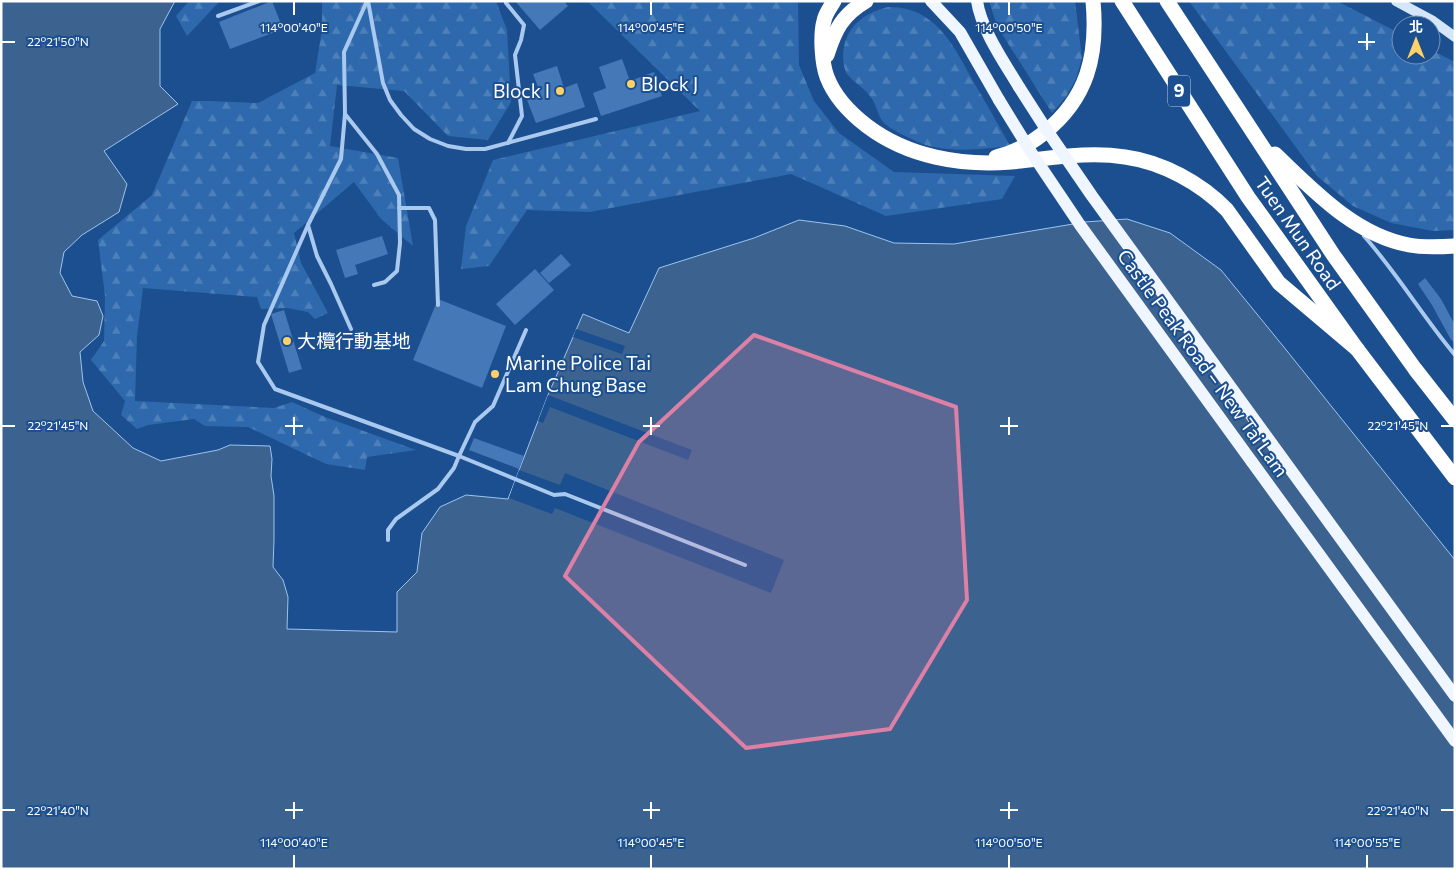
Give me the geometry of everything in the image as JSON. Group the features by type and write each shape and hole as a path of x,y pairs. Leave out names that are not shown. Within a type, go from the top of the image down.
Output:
{"highway":[{"path":"834,1 824,21 822,34 826,74 840,101 873,130 916,152 946,159 1011,162 1068,156 1103,155 1126,157 1152,163 1174,172 1193,182 1219,202 1279,283 1356,349"},
{"path":"824,62 840,22 866,1"},
{"path":"962,161 1004,155 1016,150 1040,136 1069,109 1078,95 1090,63 1095,25 1092,1"},
{"name":"Tuen Mun Road","path":"1122,1 1236,179 1356,349 1455,478"},
{"name":"Tuen Mun Road","path":"1167,1 1345,271 1415,369 1455,420"},
{"path":"1256,136 1299,178 1347,219 1367,231 1386,239 1409,245 1455,246"}],"main road":[{"name":"Castle Peak Road – New Tai Lam","path":"931,1 960,32 1051,184 1080,225 1455,741"},
{"name":"Castle Peak Road – New Tai Lam","path":"977,1 980,15 987,31 1018,87 1092,196 1455,696"},
{"path":"1396,1 1434,21 1455,37"}],"lane":[{"path":"218,16 259,1"},
{"path":"368,1 344,52 345,114 341,159 308,225 264,325 258,362 275,390 460,456 554,495 565,494 746,565"},
{"path":"368,1 383,83 390,100 401,116 414,129 430,139 448,146 466,149 486,149 596,118"},
{"path":"506,3 524,25 521,40 514,56 522,116 508,143"},
{"path":"345,114 377,154 399,196 400,243 397,271 385,282 374,285"},
{"path":"399,208 429,208 435,220 438,305"},
{"path":"1347,219 1380,253 1431,325 1455,355"},
{"path":"308,225 317,256 351,329"},
{"path":"388,540 388,530 396,519 438,489 454,468 475,422 493,406 526,330"}],"highlighted area":[{"path":"754,335 956,407 967,600 890,729 746,748 565,576 639,442"}],"green space":[{"path":"189,1 220,1 187,36 176,16"},
{"path":"322,1 496,1 507,30 511,102 488,140 448,136 404,91 337,85 330,146 398,158 413,246 381,219 354,182 294,233 301,263 328,313 315,319 308,312 287,308 261,309 257,297 143,288 137,336 135,401 274,408 292,402 325,417 416,450 367,457 365,470 326,464 248,427 205,426 194,419 148,425 137,429 121,415 125,401 91,360 104,341 105,296 98,240 152,195 192,101 258,103 315,73 322,29"},
{"path":"587,1 798,1 799,65 814,101 839,133 894,172 1015,176 1002,199 886,216 791,174 590,212 527,210 489,266 461,269 466,226 493,160 700,111"},
{"path":"989,1 1075,1 1082,58 1076,79 1066,97 1052,113 997,26"},
{"path":"1189,1 1337,1 1391,29 1391,65 1441,65 1441,55 1455,62 1455,230 1433,231 1391,223 1353,206 1317,176"},
{"path":"888,7 904,8 919,13 942,32 959,56 1010,146 962,150 943,149 921,143 899,133 883,122 871,98 847,74 843,56 847,37 856,23 871,13"}],"shaded area":[{"path":"1,1 175,1 160,29 160,86 178,104 104,151 127,184 119,212 82,235 64,252 60,273 72,296 97,301 103,316 99,335 80,352 83,382 93,411 133,448 161,461 218,450 230,445 270,446 274,496 273,567 283,580 288,597 287,629 397,632 397,592 417,572 422,533 440,507 466,495 508,499 548,395 583,314 629,333 659,268 754,238 799,220 845,226 894,243 954,244 1085,222 1127,219 1170,233 1221,270 1455,560 1455,869 1,869"}],"pier":[{"path":"576,329 625,346 622,354 573,337"},
{"path":"548,395 692,450 688,460 550,407 543,423 538,421"},
{"path":"519,470 560,485 565,473 784,560 771,593 555,508 552,514 509,498"}],"building":[{"path":"272,1 283,29 230,49 219,22"},
{"path":"515,1 564,1 568,6 540,30"},
{"name":"Block J","path":"622,59 630,81 654,72 662,96 601,116 593,93 606,88 599,67"},
{"name":"Block I","path":"557,66 564,88 577,83 585,107 536,123 527,100 541,95 533,74"},
{"path":"382,236 388,254 355,265 358,274 345,278 336,250"},
{"path":"561,254 571,265 549,283 540,273"},
{"path":"535,269 554,290 515,325 496,304"},
{"path":"1425,278 1441,299 1455,325 1455,344 1418,284"},
{"path":"438,299 506,326 482,388 413,360"},
{"name":"大欖行動基地","path":"284,310 302,369 289,373 271,314"},
{"path":"474,438 524,456 519,469 469,450"}],"place":[{"name":"Block J","path":"631,84"},
{"name":"Block I","path":"560,91"},
{"name":"大欖行動基地","path":"287,341"},
{"name":"Marine Police Tai Lam Chung Base","path":"495,374"}]}
